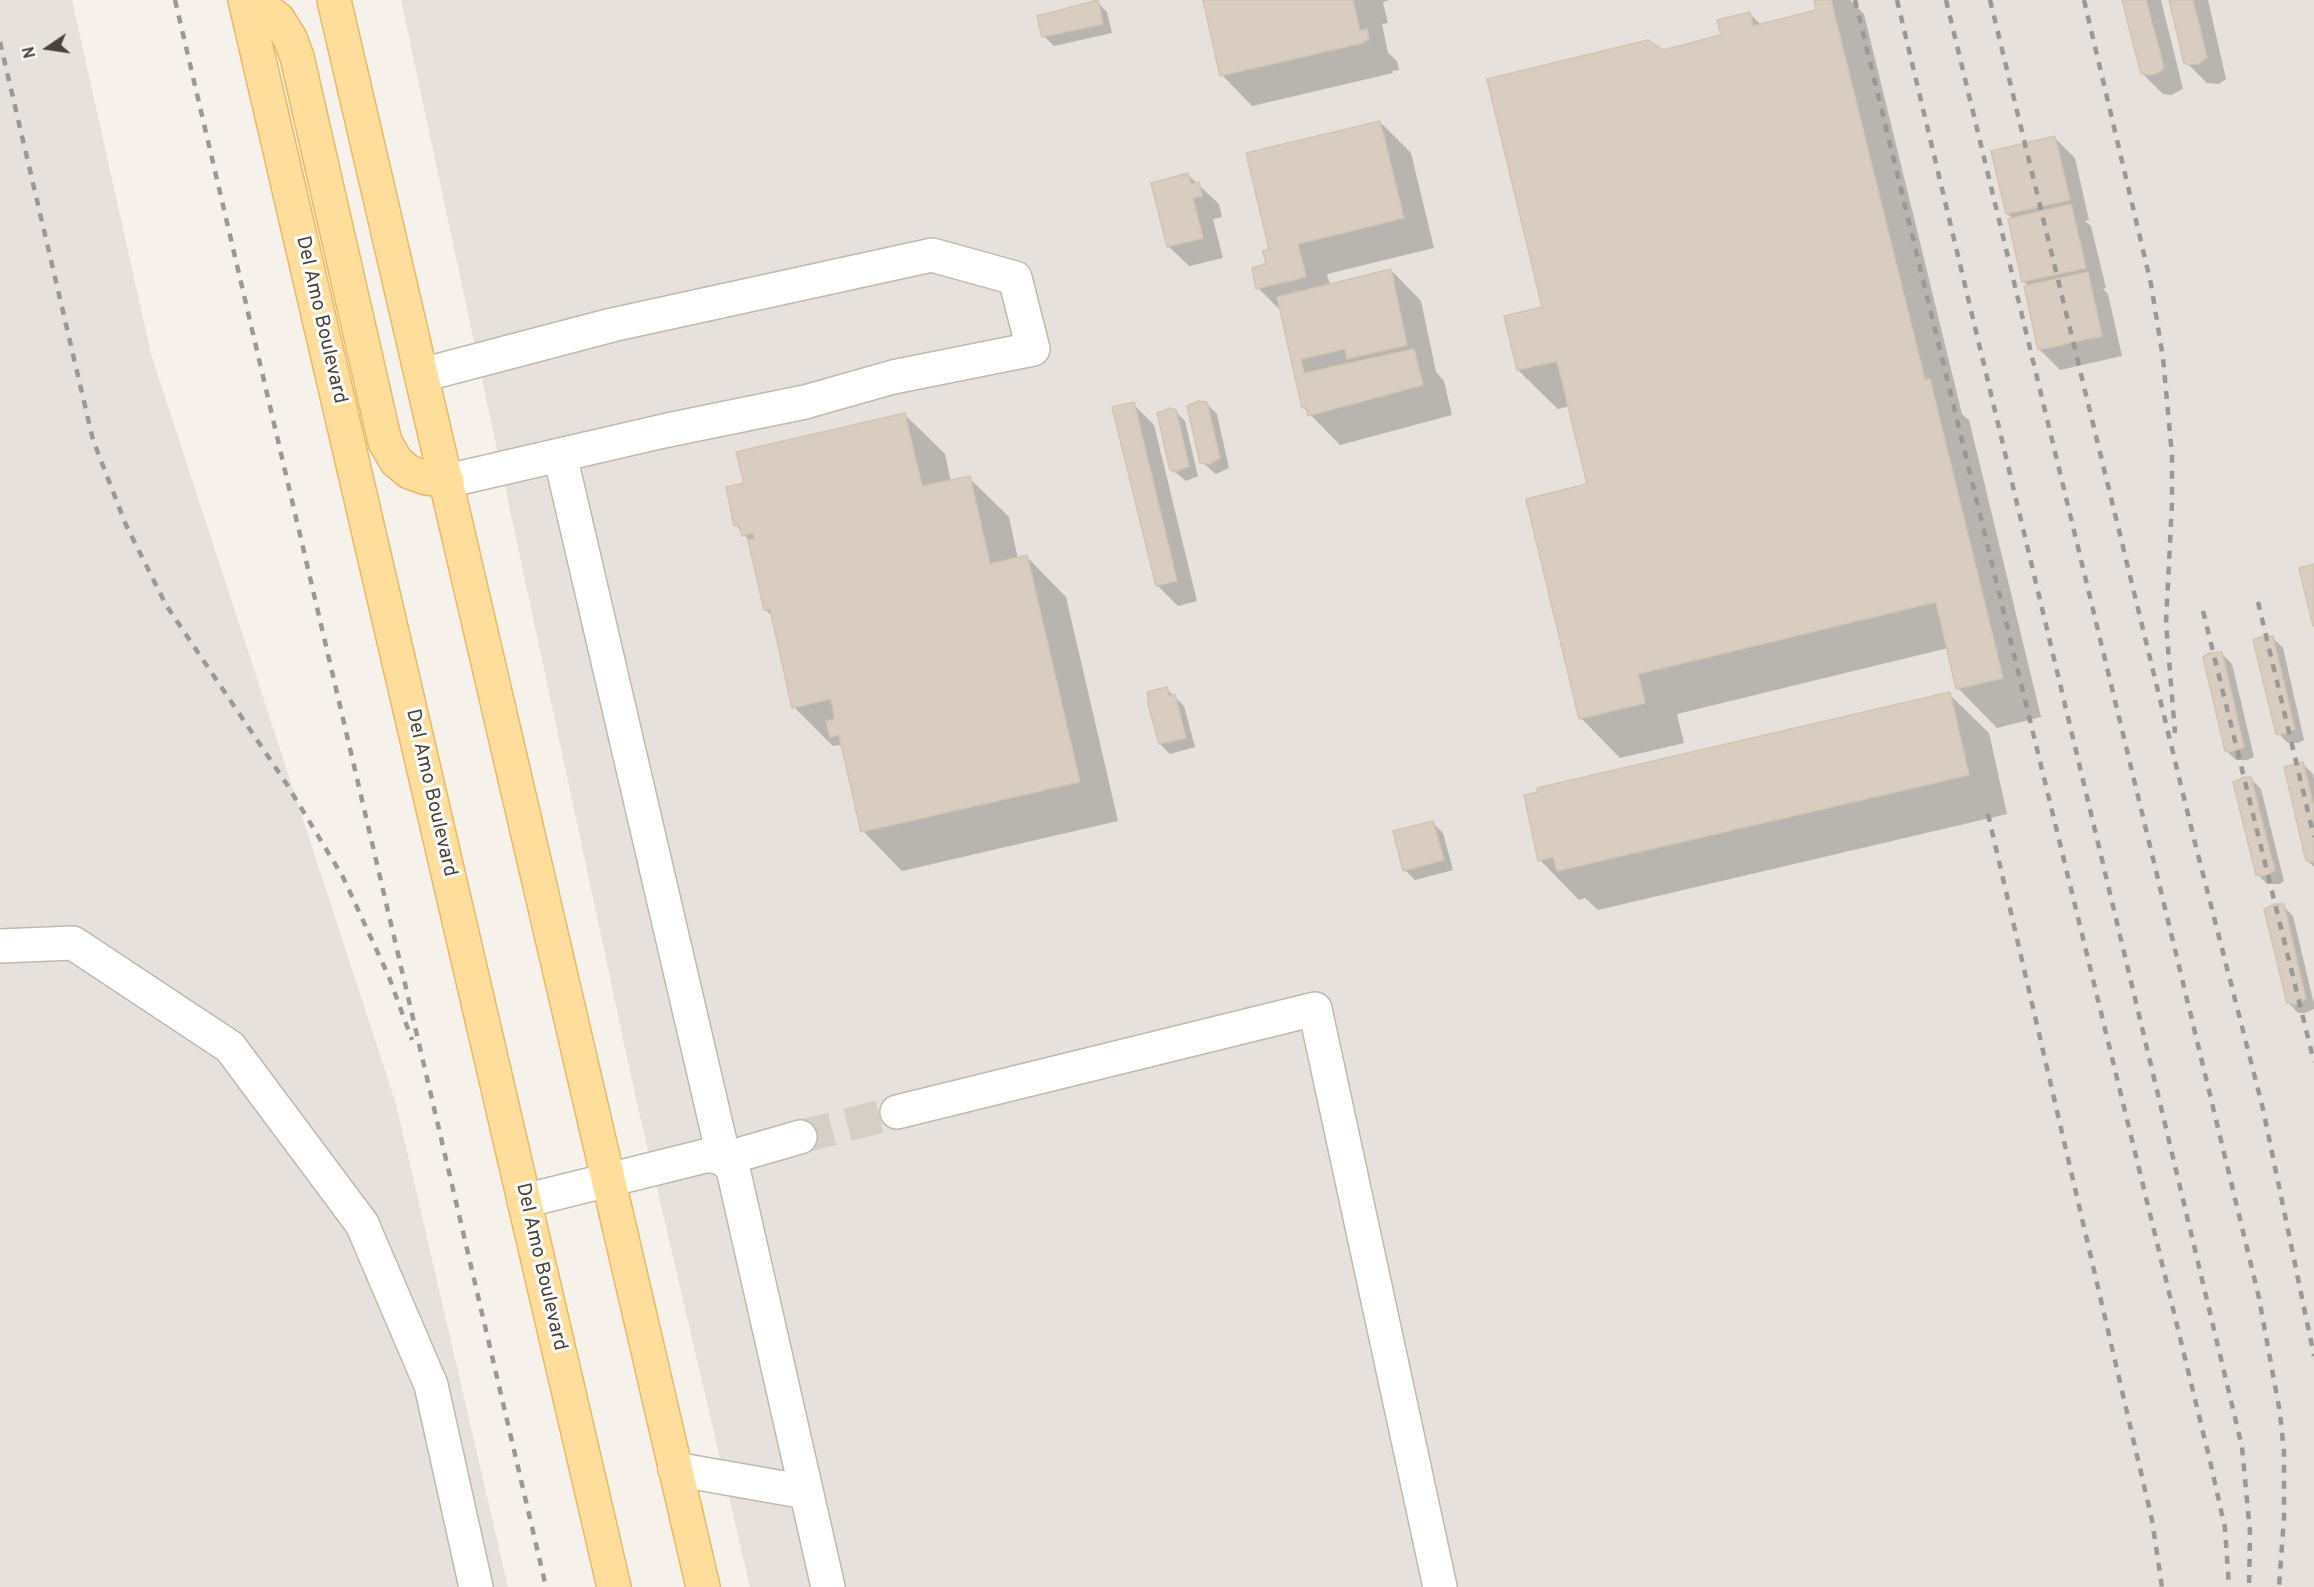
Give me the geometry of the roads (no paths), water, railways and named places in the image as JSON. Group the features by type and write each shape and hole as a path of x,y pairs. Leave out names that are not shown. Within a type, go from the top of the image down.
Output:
{"main road":[{"name":"Del Amo Boulevard","path":"245,0 614,1587"},
{"path":"252,0 278,19 290,38 297,57 385,442 396,460 410,472 426,478 447,481"},
{"path":"334,0 703,1587"}],"lane":[{"path":"422,375 612,325 932,255 1015,278 1033,349 893,377 805,402 447,481"},
{"path":"560,455 724,1159 733,1169 828,1587"},
{"path":"0,946 73,943 230,1047 362,1224 431,1384 476,1587"},
{"path":"897,1112 1315,1009 1440,1587"},
{"path":"524,1201 608,1182 709,1155 724,1159 800,1137"},
{"path":"675,1469 806,1492"}],"tunnel":[{"path":"800,1137 897,1112"}],"railway":[{"path":"175,0 546,1587"},
{"path":"1855,0 2210,1461 2225,1528 2229,1587"},
{"path":"1897,0 2242,1447 2250,1532 2249,1587"},
{"path":"1946,0 2259,1298 2280,1413 2284,1452 2284,1518 2279,1587"},
{"path":"1990,0 2194,839 2263,1109 2314,1356"},
{"path":"2084,0 2151,284 2163,358 2172,455 2166,623 2175,733"},
{"path":"0,42 93,440 126,525 166,605 286,783 343,877 389,977 412,1040"},
{"path":"2258,602 2314,837"},
{"path":"2203,611 2314,1062"},
{"path":"1988,814 2152,1520 2162,1587"}]}
